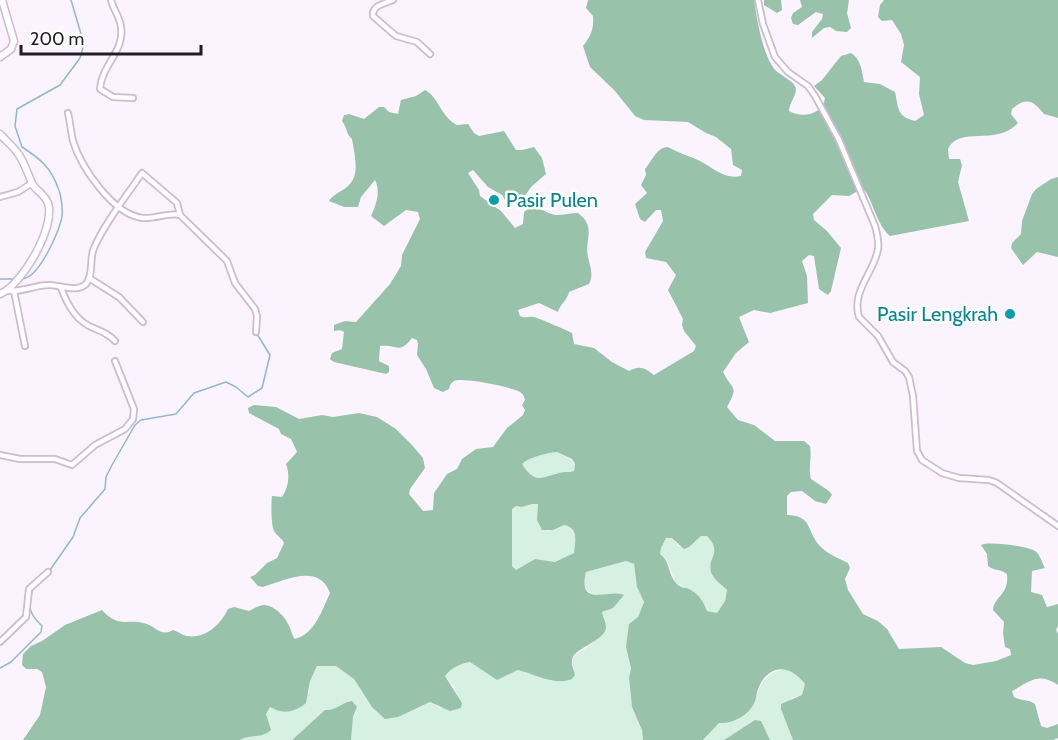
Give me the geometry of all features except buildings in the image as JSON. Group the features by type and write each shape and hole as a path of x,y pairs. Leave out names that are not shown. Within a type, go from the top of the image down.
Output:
{"street":[{"path":"111,0 120,21 121,42 102,78 100,88 113,98 133,98"},
{"path":"393,0 376,6 373,16 393,33 417,42 430,54"},
{"path":"758,0 763,24 775,57 811,90 839,140 876,226 878,251 859,294 858,313 859,317 878,336 893,362 909,377 912,386 916,445 919,456 942,473 959,478 989,480 997,483 1058,526"},
{"path":"0,57 11,50 14,41 1,1"},
{"path":"68,113 73,141 96,184 119,208 143,218 176,214 180,216 227,261 235,283 255,309 256,332"},
{"path":"0,134 20,155 32,183 48,202 48,220 37,251 11,290 25,346"},
{"path":"0,294 11,290 20,292 48,285 61,288 82,286 89,278 94,247 144,173 177,203 180,216"},
{"path":"0,197 18,192 32,183"},
{"path":"89,278 119,297 143,322"},
{"path":"61,288 73,313 87,325 102,331 115,341"},
{"path":"0,455 21,459 55,459 72,465 90,448 125,429 133,419 134,409 115,361"},
{"path":"0,642 24,620 28,612 29,589 48,572"}],"green space":[{"path":"588,0 754,0 769,60 775,70 793,83 796,89 789,111 806,115 820,108 825,98 814,86 822,80 841,56 851,53 859,62 864,82 880,84 895,92 901,114 915,121 924,115 919,94 920,77 901,62 904,45 901,34 892,20 882,21 878,17 880,5 884,0 1058,0 1058,118 1044,114 1033,103 1021,103 1012,109 1011,114 1018,123 1009,130 999,134 960,138 948,149 949,159 960,159 962,165 958,182 969,221 890,236 881,225 863,188 849,196 832,195 813,214 814,220 841,248 831,291 828,295 819,289 814,256 809,255 802,261 807,276 808,303 770,313 754,310 739,317 749,342 736,353 723,372 734,391 727,407 738,420 754,425 775,441 804,441 810,446 811,479 832,495 826,504 815,501 802,491 791,492 787,496 787,515 805,521 822,548 848,563 850,568 845,579 848,590 863,614 878,621 887,629 899,649 941,647 965,663 973,665 996,661 1011,655 1010,649 1005,647 1004,622 993,610 996,601 1006,587 1007,574 988,566 987,554 981,545 1025,547 1037,552 1045,568 1032,571 1031,592 1042,595 1047,607 1058,604 1056,630 1058,634 1058,685 1045,679 1035,679 1012,691 1014,697 1035,704 1041,726 1047,728 1058,724 1058,738 1053,740 793,740 781,704 802,695 805,684 792,672 779,669 767,675 762,681 755,701 746,714 733,721 719,723 703,740 643,740 642,730 632,707 629,678 631,668 626,647 629,624 638,617 644,602 637,587 634,564 626,561 586,572 584,583 590,594 624,595 613,608 602,612 606,627 602,635 573,656 575,675 572,679 551,680 518,670 497,680 470,662 456,666 445,676 462,703 461,708 450,711 430,702 398,717 385,719 372,707 354,679 336,666 317,666 310,681 306,703 298,709 289,711 280,711 270,707 266,714 271,730 260,736 240,740 23,740 40,715 46,687 42,672 37,669 26,669 22,665 23,654 31,646 65,625 102,610 114,620 140,622 166,633 173,630 185,636 206,633 221,620 228,609 234,607 249,611 267,605 275,609 287,622 295,639 313,627 330,593 318,578 301,576 263,587 258,586 250,577 277,558 284,543 273,528 272,496 282,497 288,480 286,464 297,452 291,439 281,434 279,429 249,413 248,408 254,405 276,407 299,419 359,413 377,417 396,429 423,458 425,468 409,494 423,511 433,510 434,493 447,474 457,469 462,459 476,449 493,447 507,428 523,415 525,410 522,405 525,399 515,390 467,380 454,381 449,389 443,392 434,388 417,355 417,340 412,338 404,346 398,348 380,346 379,361 389,366 389,372 386,374 334,362 330,359 332,353 342,349 344,332 334,331 334,325 345,321 356,322 390,284 401,266 402,255 420,219 418,212 406,210 384,226 371,216 378,194 375,180 361,197 358,207 344,207 329,201 346,188 352,181 356,170 352,139 342,121 344,115 349,114 364,119 379,107 398,114 401,100 416,96 425,90 434,97 447,117 457,125 468,124 479,136 504,131 516,150 534,147 542,158 546,174 531,187 522,200 508,205 502,195 488,187 473,170 468,173 479,190 480,196 501,211 515,228 523,224 524,212 533,208 557,215 578,213 584,218 589,234 587,251 591,277 589,284 569,292 558,312 539,303 518,310 520,316 537,318 572,333 574,344 594,348 612,362 629,371 642,368 654,375 694,351 696,346 684,331 683,319 668,290 676,275 666,262 646,258 645,252 663,221 661,210 656,210 645,222 640,219 635,204 647,193 641,185 646,175 645,169 664,148 668,147 696,159 725,175 741,176 742,170 733,165 731,149 716,137 688,122 644,120 635,116 615,91 590,67 583,46 591,32 593,16 586,8","holes":["557,452 572,459 575,464 574,471 538,478 531,475 522,464 534,457","538,504 537,520 542,530 553,530 564,525 572,529 575,536 574,553 555,562 535,559 516,570 512,566 512,509 516,506","701,536 707,536 712,542 714,551 711,572 727,590 725,601 717,613 707,611 695,593 678,585 673,579 666,560 660,554 666,538 672,538 684,549"]},
{"path":"764,0 781,0 782,10 777,13 764,5"},
{"path":"800,0 849,0 847,13 851,28 847,32 836,31 830,27 824,28 812,38 812,32 823,14 816,12 798,25 793,24 791,18 793,13 802,7"},
{"path":"1058,177 1058,257 1037,252 1023,265 1011,248 1012,243 1021,234 1022,221 1032,194 1051,179"},
{"path":"557,452 572,461 574,471 538,478 530,475 521,464 533,457"},
{"path":"538,504 537,520 547,531 564,525 572,529 575,536 574,553 555,562 535,559 516,570 512,566 512,509 516,506"},
{"path":"701,536 707,536 712,542 714,551 711,572 727,590 725,601 717,613 707,611 695,593 675,582 668,562 660,554 666,538 672,538 679,546 689,547"},
{"path":"626,561 634,564 637,587 644,602 638,617 629,624 631,668 629,678 632,707 642,730 643,740 351,740 353,717 356,712 346,702 336,709 325,710 292,740 240,740 245,737 261,736 270,707 275,710 309,693 310,681 317,666 336,666 354,679 372,707 398,717 431,702 440,708 458,699 455,688 445,676 453,668 470,662 497,680 518,670 541,677 575,675 574,656 592,643 606,626 602,612 608,610 619,593 593,594 586,587 586,572"},
{"path":"788,669 798,675 805,684 802,695 791,698 788,726 793,740 770,740 761,721 755,720 724,740 703,740 719,722 753,706 768,676"},
{"path":"352,701 357,707 353,717 351,740 292,740 325,710"},
{"path":"755,720 761,721 770,740 724,740"}],"waterway":[{"path":"21,279 34,272 47,254 60,223 62,210 61,198 52,174 39,159 22,147 15,126 17,109 60,85 80,58 84,44 71,0"},
{"path":"0,279 13,279"},
{"path":"50,570 73,537 80,518 105,489 106,477 135,425 141,420 176,414 194,393 226,382 248,397 262,388 270,355 257,334"},
{"path":"0,668 11,662 41,632 42,626 34,618 30,609 33,589"}],"place":[{"name":"Pasir Pulen","path":"494,200"},
{"name":"Pasir Lengkrah","path":"1010,314"}]}
